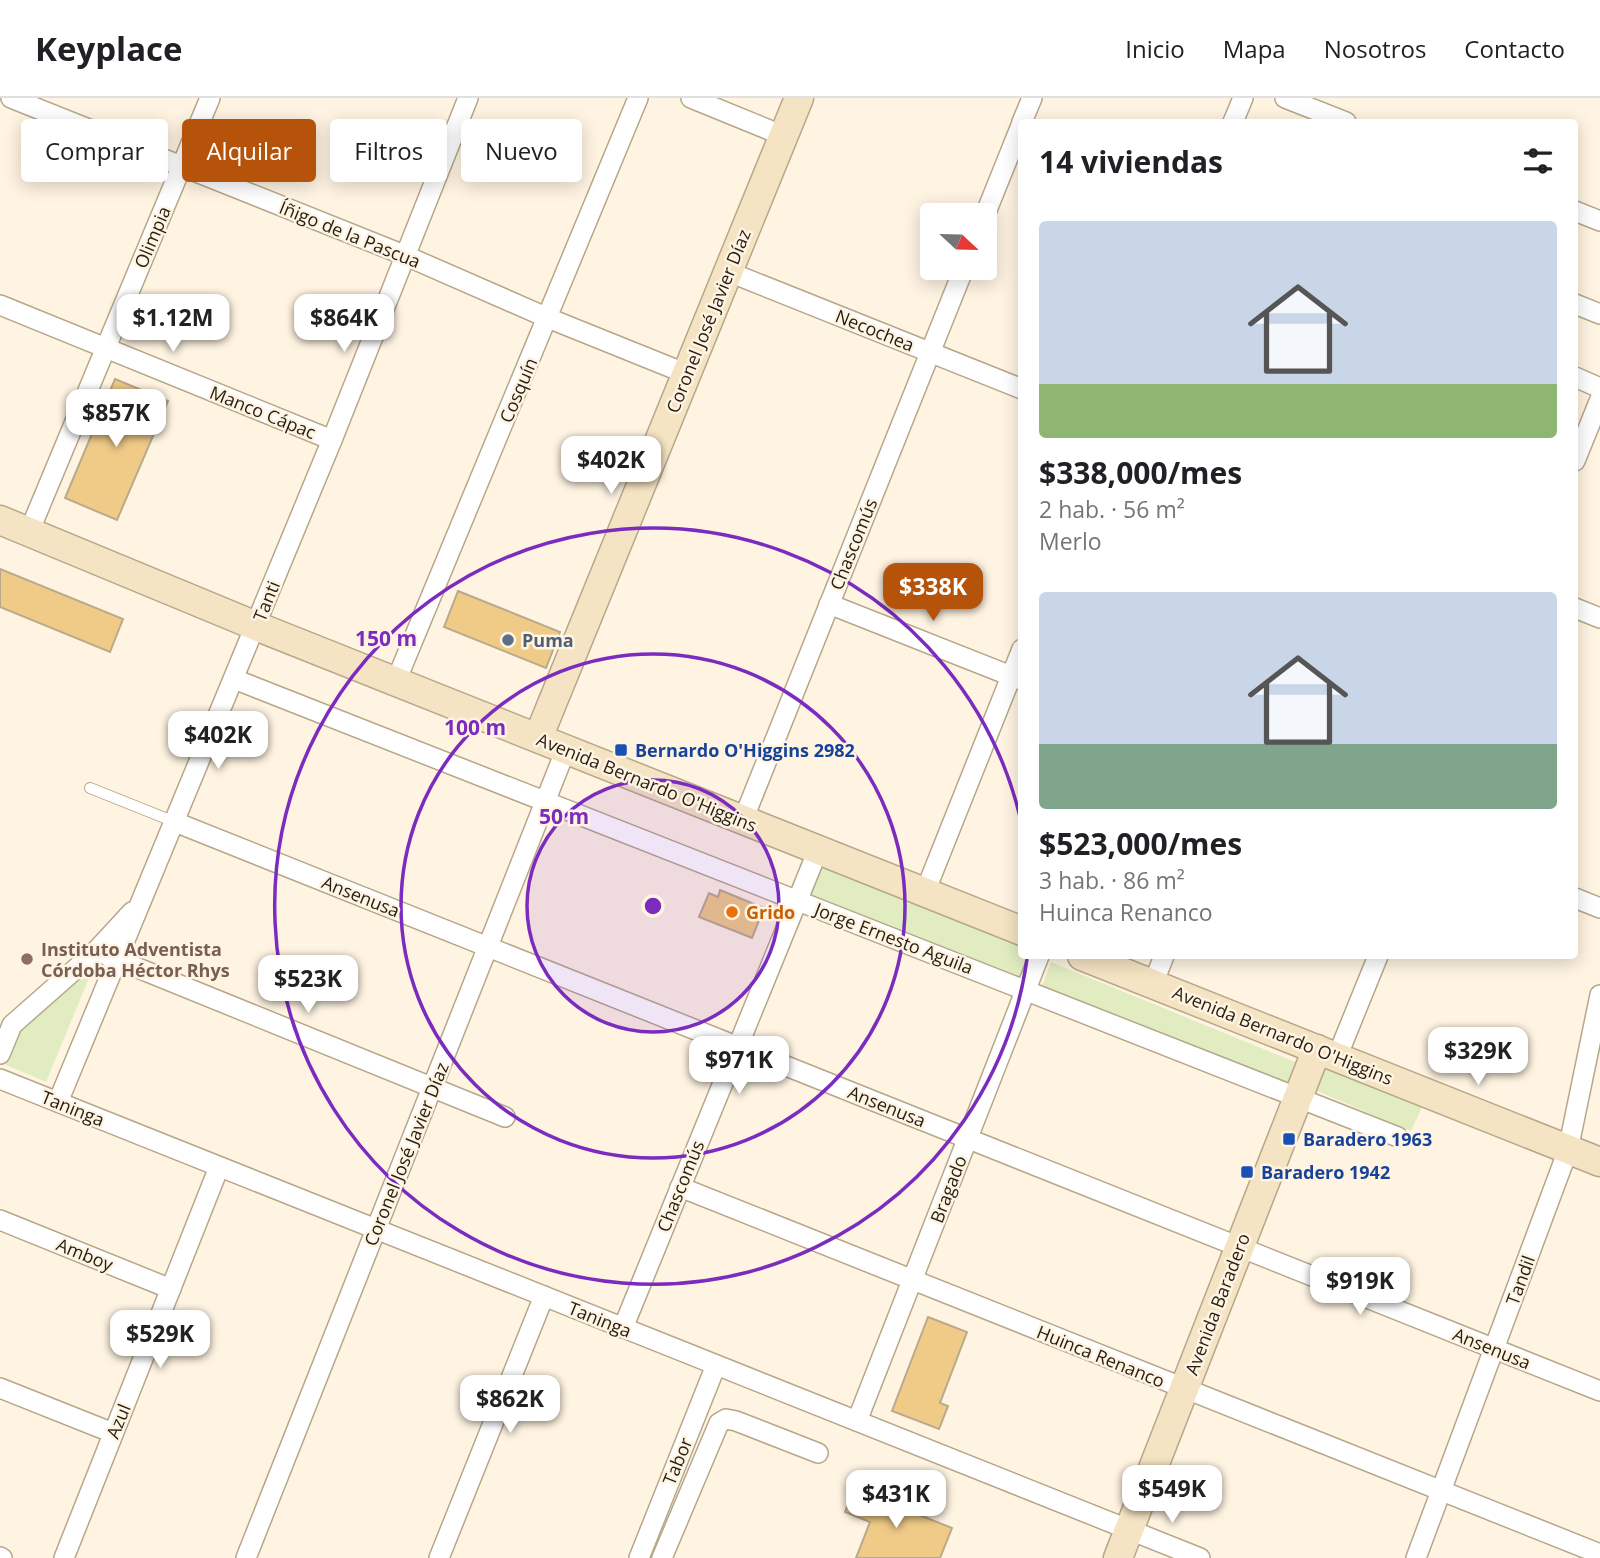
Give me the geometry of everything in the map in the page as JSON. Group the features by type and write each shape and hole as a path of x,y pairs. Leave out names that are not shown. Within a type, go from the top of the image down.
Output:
{"main road":[{"name":"Coronel José Javier Díaz","path":"538,738 799,98"},
{"name":"Avenida Bernardo O'Higgins","path":"0,520 256,626 1018,929"},
{"name":"Avenida Bernardo O'Higgins","path":"1090,959 1600,1162"},
{"name":"Avenida Baradero","path":"1118,1558 1297,1097 1327,1053"}],"street":[{"name":"Íñigo de la Pascua","path":"11,98 404,255 548,318 687,374"},
{"name":"Olimpia","path":"29,531 210,98"},
{"name":"Tanti","path":"58,1102 332,440 467,98"},
{"name":"Cosquín","path":"396,681 638,98"},
{"path":"691,98 784,136"},
{"path":"1024,119 1032,98"},
{"path":"1234,119 1242,98"},
{"path":"1285,98 1338,119"},
{"path":"990,203 1018,133"},
{"path":"1578,212 1600,221"},
{"name":"Necochea","path":"729,272 1018,387"},
{"name":"Chascomús","path":"743,820 959,280"},
{"name":"Manco Cápac","path":"0,305 332,440"},
{"path":"1578,305 1600,314"},
{"path":"1578,378 1600,387"},
{"path":"1578,454 1600,399"},
{"path":"829,604 1017,678 925,892"},
{"path":"1578,609 1600,618"},
{"name":"Jorge Ernesto Aguila","path":"234,678 1398,1137"},
{"name":"Coronel José Javier Díaz","path":"246,1558 566,749"},
{"name":"Ansenusa","path":"175,822 1600,1391"},
{"name":"Chascomús","path":"622,1328 818,850"},
{"path":"1578,899 1600,908"},
{"path":"0,1054 6,1023 96,951 142,901"},
{"path":"96,951 505,1117"},
{"name":"Bragado","path":"858,1421 1038,959"},
{"path":"1153,984 1163,959"},
{"path":"1327,1053 1376,959"},
{"name":"Tandil","path":"1416,1558 1569,1150 1600,995"},
{"name":"Taninga","path":"0,1079 1200,1558"},
{"name":"Azul","path":"64,1558 219,1167"},
{"name":"Huinca Renanco","path":"680,1187 1600,1554"},
{"name":"Amboy","path":"0,1220 171,1289"},
{"path":"439,1558 544,1296"},
{"name":"Tabor","path":"641,1552 716,1365"},
{"path":"0,1388 113,1433"},
{"path":"641,1552 663,1555 719,1423 726,1419 818,1453"}],"lane":[{"path":"90,788 175,822"}],"green space":[{"path":"819,859 1018,941 1018,959 1032,959 1023,982 804,895"},
{"path":"1051,962 1300,1064 1289,1092 1040,991"},
{"path":"94,966 46,1082 4,1064 17,1034"},
{"path":"1320,1064 1422,1107 1411,1131 1310,1088"}],"building":[{"path":"115,379 168,401 117,520 65,498"},
{"path":"0,569 123,619 110,652 0,607"},
{"path":"458,591 560,632 546,668 444,627"},
{"name":"Grido","path":"720,890 764,908 752,938 699,917 709,893 718,897"},
{"path":"928,1317 967,1332 940,1403 948,1406 939,1429 892,1411"},
{"path":"854,1489 952,1528 940,1558 856,1558 870,1522 845,1512"}],"place":[{"name":"Puma","path":"508,640"},
{"name":"Bernardo O'Higgins 2982","path":"621,750"},
{"name":"Grido","path":"732,912"},
{"name":"Instituto Adventista Córdoba Héctor Rhys","path":"27,959"},
{"name":"Baradero 1963","path":"1289,1139"},
{"name":"Baradero 1942","path":"1247,1172"}]}
